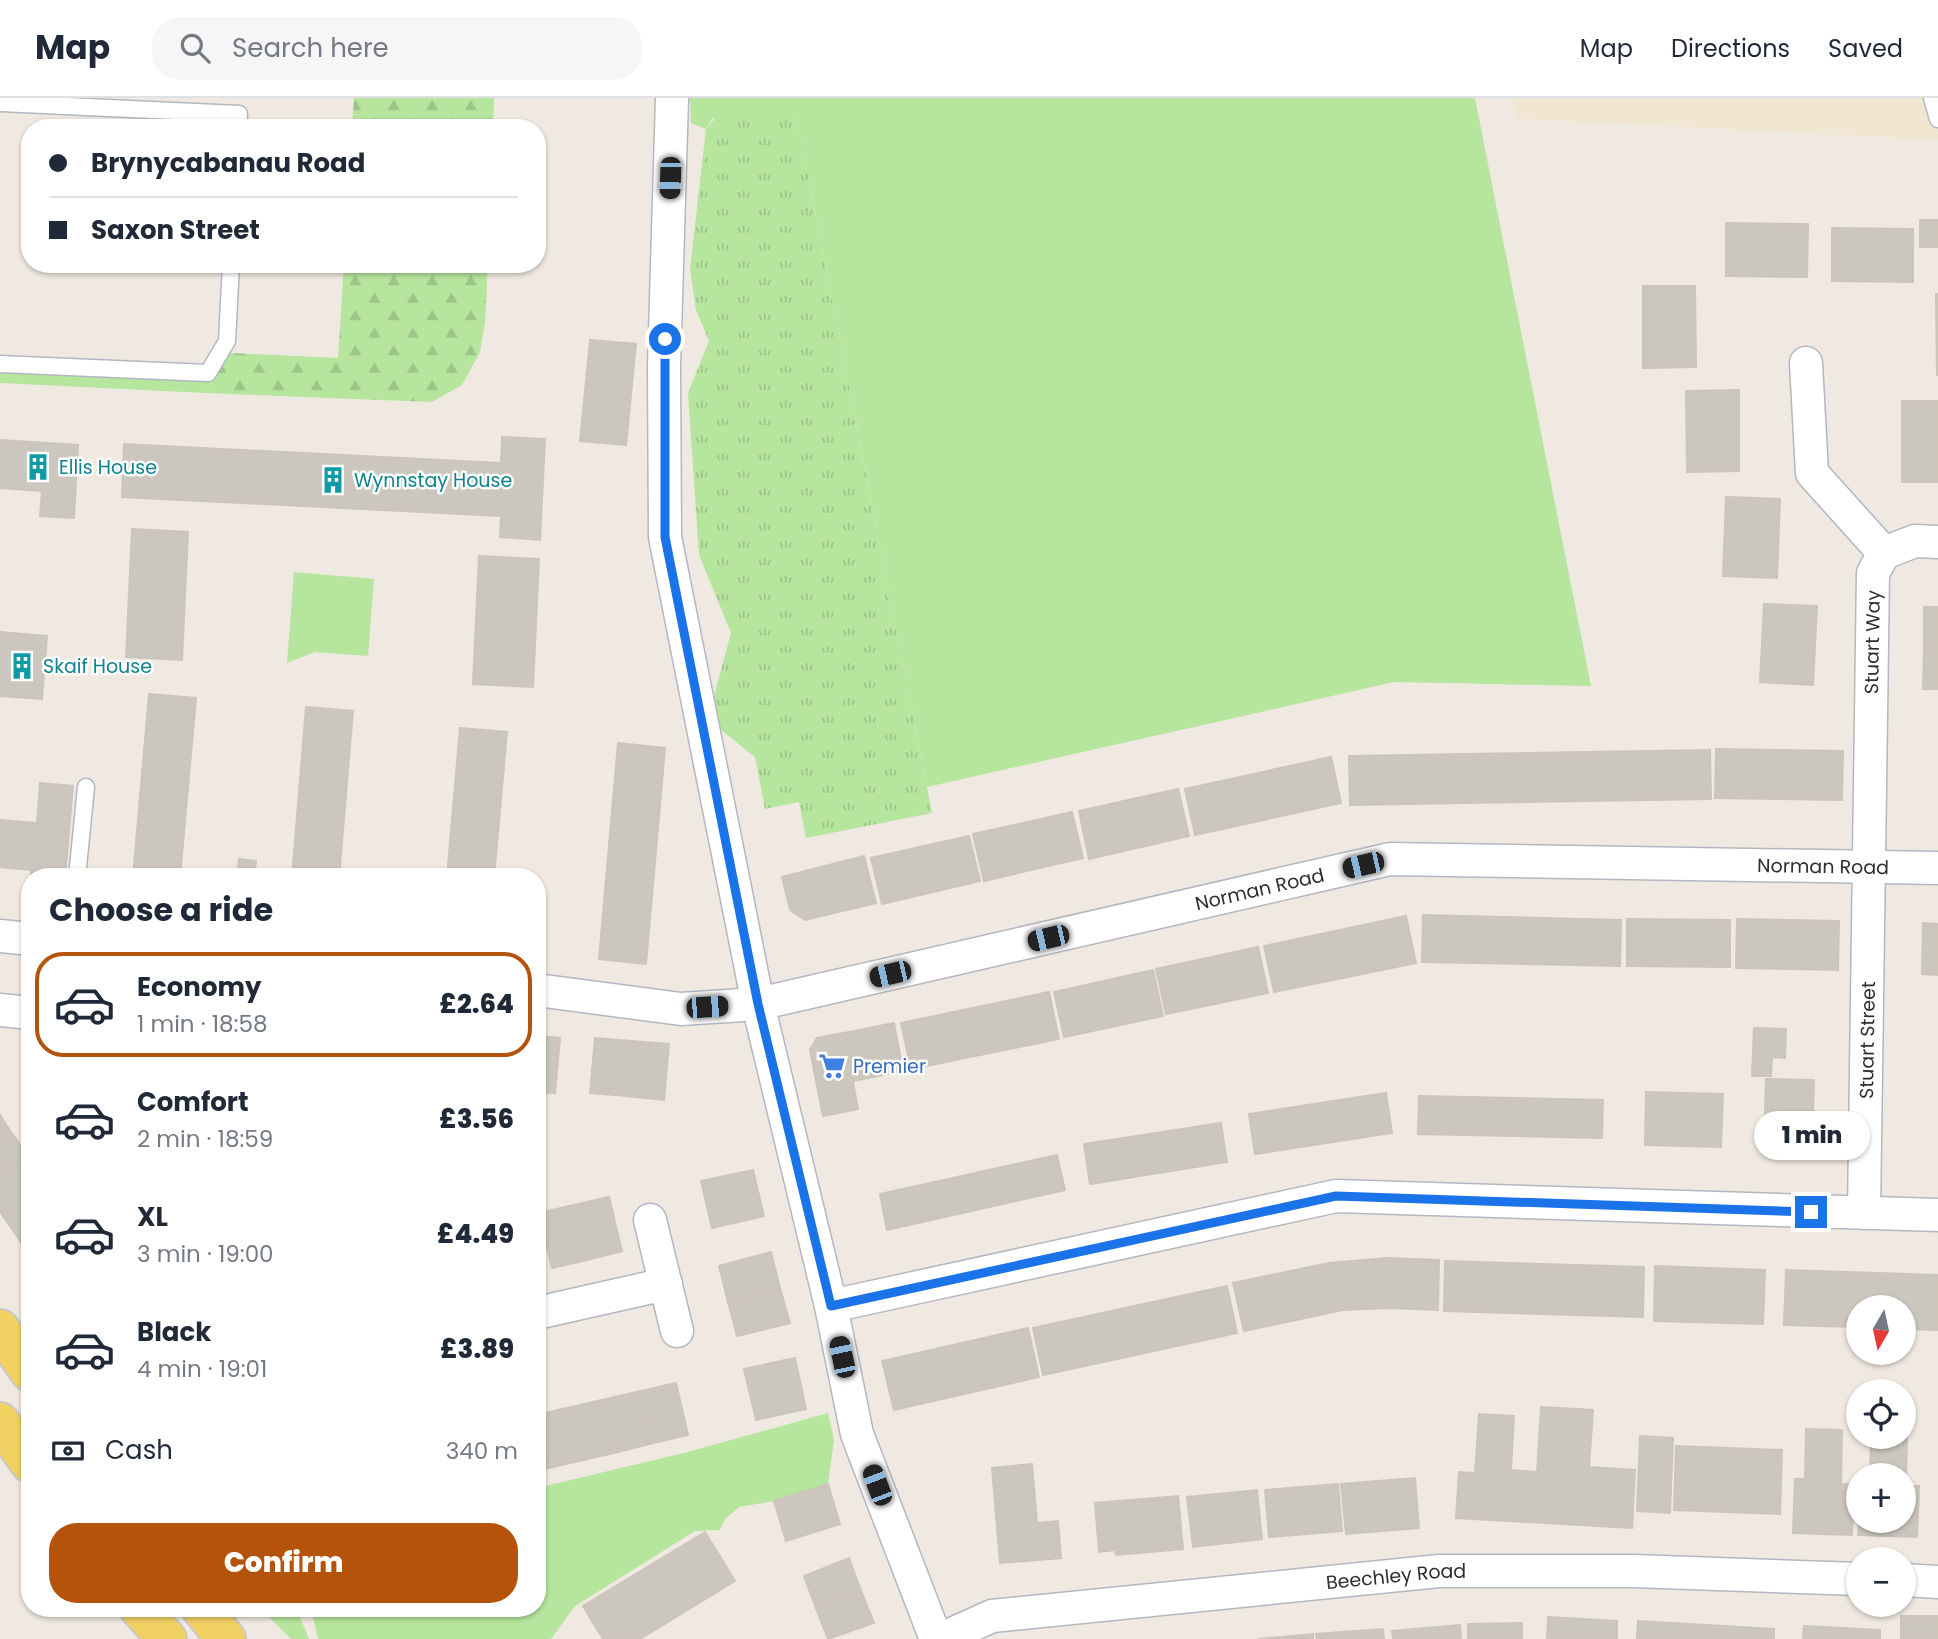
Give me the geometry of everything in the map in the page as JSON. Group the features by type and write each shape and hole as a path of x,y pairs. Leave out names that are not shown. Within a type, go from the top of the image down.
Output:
{"main road":[{"path":"0,1329 21,1359"},
{"path":"0,1422 21,1451"},
{"path":"147,1617 167,1639"}],"street":[{"path":"672,98 664,366 665,537 758,1004 831,1306 858,1434 936,1639"},
{"path":"1806,363 1812,473 1884,553 1914,541 1938,542"},
{"name":"Stuart Way","path":"1870,868 1873,573 1884,553"},
{"name":"Norman Road","path":"546,991 681,1009 758,1004 1390,859 1938,868"},
{"name":"Stuart Street","path":"1864,1213 1870,868"},
{"path":"0,936 21,938"},
{"path":"0,1010 21,1012"},
{"path":"831,1306 1336,1196 1938,1215"},
{"path":"650,1220 677,1331"},
{"path":"546,1311 666,1284"},
{"name":"Beechley Road","path":"941,1639 992,1616 1439,1571 1634,1571 1846,1579"},
{"path":"1916,1581 1938,1582"}],"lane":[{"path":"1932,98 1938,119"},
{"path":"0,103 239,113"},
{"path":"0,364 208,373 227,341 231,273"},
{"path":"78,868 86,787"}],"shaded area":[{"path":"1512,98 1938,98 1938,140 1517,119"}],"green space":[{"path":"354,98 494,98 493,119 353,119"},
{"path":"690,98 1475,98 1591,686 1394,682 927,787 796,114 713,118 706,129 691,123"},
{"path":"722,110 796,114 932,813 806,838 799,802 765,809 755,757 720,729 712,713 731,633 699,555 688,393 709,341 696,310 690,269 706,129"},
{"path":"343,273 488,273 485,323 480,352 462,385 432,402 205,393 230,353 338,358"},
{"path":"0,370 213,380 205,393 0,383"},
{"path":"294,572 374,579 368,656 315,652 287,663"},
{"path":"828,1413 834,1440 828,1484 774,1501 739,1507 726,1518 720,1530 695,1531 575,1606 551,1639 318,1639 313,1617 546,1617 546,1486 688,1452"},
{"path":"269,1617 300,1617 309,1639 291,1639"}],"building":[{"path":"1920,220 1938,220 1938,247 1920,247"},
{"path":"1726,223 1808,224 1807,277 1726,276"},
{"path":"1832,228 1913,229 1913,282 1832,281"},
{"path":"1643,286 1695,286 1696,367 1643,368"},
{"path":"1938,294 1938,375 1937,375"},
{"path":"590,340 636,344 626,445 580,441"},
{"path":"1739,390 1739,471 1687,472 1686,391"},
{"path":"1902,401 1938,401 1938,482 1902,482"},
{"name":"Wynnstay House","path":"502,437 545,439 540,540 500,537 501,516 122,497 124,444 501,463"},
{"name":"Ellis House","path":"0,440 78,445 74,518 40,516 42,491 0,488"},
{"path":"1726,497 1780,499 1777,578 1723,576"},
{"path":"132,529 188,532 182,660 126,657"},
{"path":"479,556 539,559 533,687 473,684"},
{"path":"1764,604 1817,606 1813,685 1760,682"},
{"path":"1924,607 1938,607 1938,648 1924,648"},
{"name":"Skaif House","path":"0,632 47,636 42,699 0,696"},
{"path":"1924,648 1938,648 1938,689 1923,689"},
{"path":"149,694 196,698 181,868 134,868"},
{"path":"306,707 353,711 340,868 293,868"},
{"path":"460,728 507,732 495,868 448,868"},
{"path":"618,743 665,748 646,964 599,959"},
{"path":"1716,749 1843,751 1842,800 1715,798"},
{"path":"1710,750 1711,799 1350,805 1349,756"},
{"path":"1331,757 1341,803 1195,835 1185,789"},
{"path":"40,783 73,786 66,868 0,867 0,820 37,823"},
{"path":"1178,789 1189,836 1089,859 1079,811"},
{"path":"1072,812 1083,858 984,881 973,834"},
{"path":"969,836 980,881 882,904 871,858"},
{"path":"864,856 876,903 805,920 790,910 782,877"},
{"path":"239,859 256,861 255,868 238,868"},
{"path":"1423,915 1621,920 1620,966 1422,962"},
{"path":"1406,916 1416,963 1274,992 1264,946"},
{"path":"1627,919 1730,920 1730,967 1627,966"},
{"path":"1737,919 1839,921 1838,970 1736,968"},
{"path":"1923,923 1938,924 1938,975 1922,974"},
{"path":"1258,947 1268,993 1166,1014 1156,969"},
{"path":"1153,970 1163,1016 1064,1037 1054,992"},
{"path":"1049,992 1059,1039 911,1069 901,1023"},
{"path":"894,1023 903,1071 853,1081 844,1033"},
{"path":"1754,1028 1786,1029 1785,1058 1772,1057 1771,1076 1752,1076"},
{"name":"Premier","path":"844,1033 858,1109 823,1116 810,1050 817,1038"},
{"path":"546,1037 560,1038 555,1093 546,1092"},
{"path":"595,1038 631,1041 627,1096 590,1093"},
{"path":"631,1041 669,1044 664,1100 627,1096"},
{"path":"1766,1079 1814,1080 1812,1150 1764,1148"},
{"path":"1646,1092 1723,1094 1721,1147 1645,1145"},
{"path":"1386,1093 1392,1133 1255,1154 1249,1114"},
{"path":"1419,1096 1603,1100 1602,1138 1418,1134"},
{"path":"0,1115 9,1129 0,1136"},
{"path":"1221,1123 1227,1162 1090,1184 1084,1144"},
{"path":"9,1129 21,1146 21,1163 0,1177 0,1136"},
{"path":"1057,1155 1065,1190 887,1230 880,1194"},
{"path":"21,1163 21,1205 3,1216 0,1211 0,1177"},
{"path":"753,1170 764,1216 712,1228 701,1181"},
{"path":"609,1197 622,1251 587,1260 574,1205"},
{"path":"21,1205 21,1242 3,1216"},
{"path":"574,1205 587,1260 552,1268 546,1243 546,1211"},
{"path":"771,1252 780,1288 728,1302 719,1266"},
{"path":"1387,1258 1439,1260 1438,1310 1343,1310 1244,1331 1233,1283 1329,1263"},
{"path":"1445,1261 1644,1267 1643,1317 1444,1311"},
{"path":"1655,1266 1765,1270 1763,1324 1654,1321"},
{"path":"1786,1270 1938,1275 1937,1330 1916,1329 1916,1295 1846,1295 1846,1327 1784,1325"},
{"path":"1227,1286 1237,1333 1043,1375 1033,1328"},
{"path":"780,1288 790,1323 737,1336 728,1302"},
{"path":"1028,1328 1039,1377 894,1410 882,1361"},
{"path":"795,1358 806,1409 756,1420 744,1369"},
{"path":"676,1383 688,1435 653,1443 641,1391"},
{"path":"641,1391 653,1443 618,1452 606,1399"},
{"path":"606,1399 618,1452 583,1460 571,1407"},
{"path":"571,1407 583,1460 549,1468 546,1455 546,1413"},
{"path":"1541,1407 1593,1410 1589,1467 1635,1470 1632,1528 1456,1518 1459,1472 1475,1473 1479,1414 1514,1416 1511,1470 1537,1472"},
{"path":"1806,1429 1842,1430 1841,1484 1846,1484 1846,1533 1852,1535 1793,1533 1795,1479 1805,1479"},
{"path":"1640,1436 1673,1438 1670,1513 1637,1511"},
{"path":"1676,1446 1782,1450 1780,1514 1674,1510"},
{"path":"1871,1449 1907,1449 1906,1463 1870,1463"},
{"path":"1032,1464 1037,1523 1058,1521 1061,1558 1000,1563 992,1468"},
{"path":"1415,1478 1419,1528 1346,1534 1341,1484"},
{"path":"828,1484 840,1524 786,1541 774,1501"},
{"path":"1338,1484 1342,1531 1269,1537 1265,1490"},
{"path":"1916,1486 1919,1486 1917,1537 1858,1535 1916,1533"},
{"path":"1257,1490 1262,1539 1193,1547 1187,1497"},
{"path":"1178,1496 1183,1549 1116,1555 1115,1550 1099,1552 1095,1503"},
{"path":"705,1532 735,1581 640,1639 603,1639 583,1606"},
{"path":"849,1558 861,1591 816,1608 804,1576"},
{"path":"861,1591 874,1623 828,1639 816,1608"},
{"path":"1938,1616 1938,1639 1901,1639 1901,1617"},
{"path":"1548,1617 1617,1621 1617,1639 1547,1639"},
{"path":"1638,1621 1774,1629 1774,1639 1637,1639"},
{"path":"1522,1623 1522,1639 1468,1639 1468,1624"},
{"path":"1460,1625 1461,1639 1393,1639 1392,1631"},
{"path":"1804,1626 1880,1630 1880,1639 1803,1639"},
{"path":"1383,1629 1384,1639 1317,1639 1316,1634"},
{"path":"1313,1634 1313,1639 1258,1639"}],"place":[{"name":"Ellis House","path":"38,467"},
{"name":"Wynnstay House","path":"333,480"},
{"name":"Skaif House","path":"22,666"},
{"name":"Premier","path":"832,1066"}],"route":[{"path":"665,339 665,537 758,1004 831,1306 1336,1196 1811,1212"}]}
